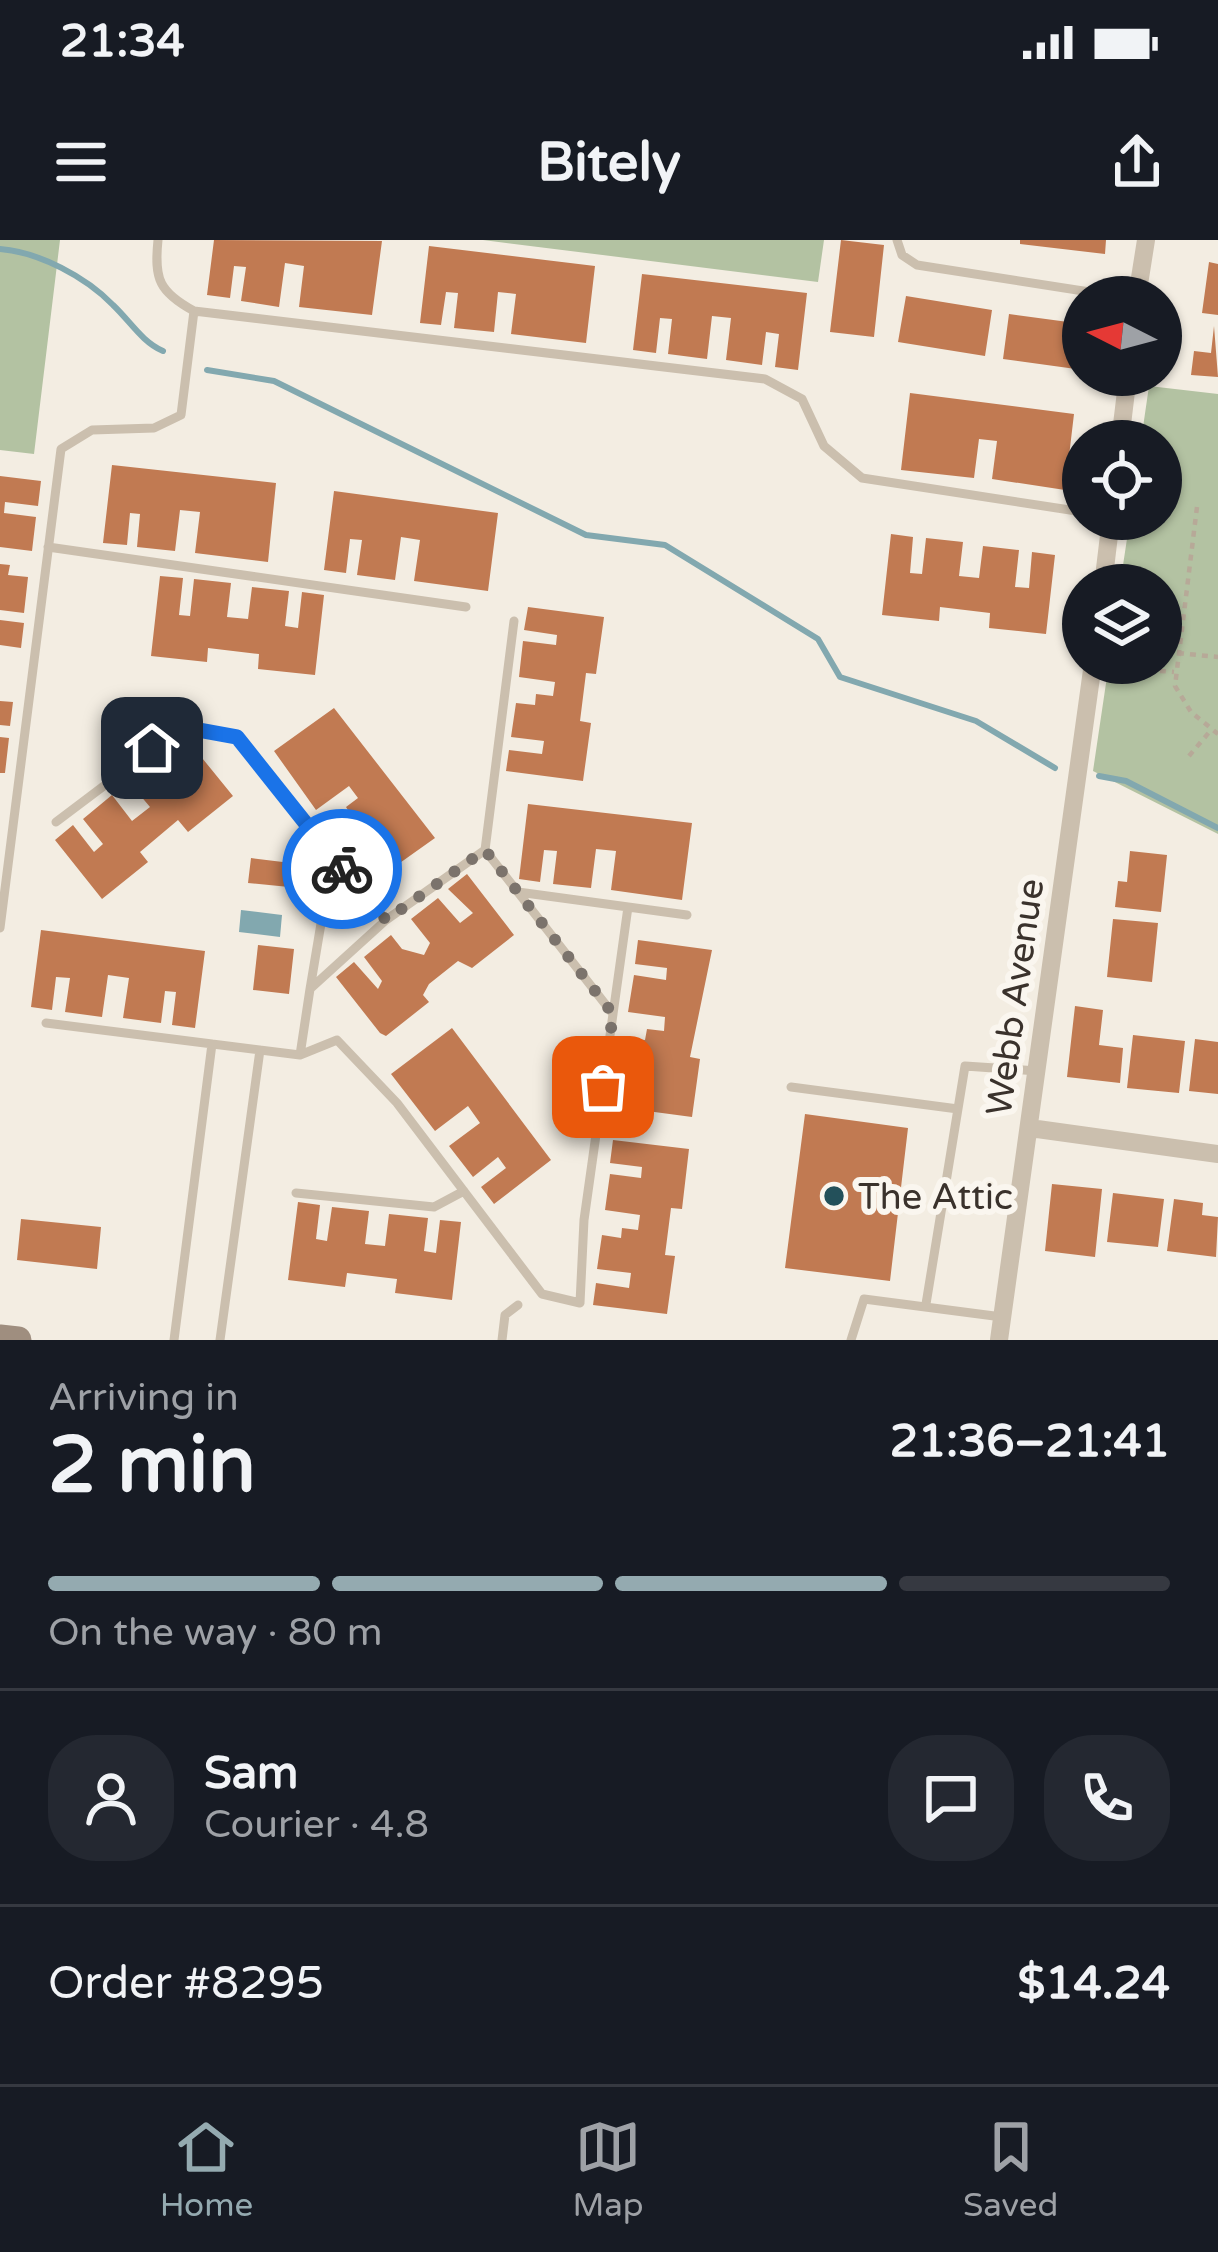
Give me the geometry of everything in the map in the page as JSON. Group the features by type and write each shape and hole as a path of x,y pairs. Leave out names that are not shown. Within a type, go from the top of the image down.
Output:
{"street":[{"path":"1140,276 1146,240"},
{"name":"Webb Avenue","path":"999,1340 1090,684"},
{"path":"1030,1128 1218,1154"},
{"path":"0,1338 18,1340"}],"lane":[{"path":"158,240 154,274 165,295 194,311 765,379 802,399 824,446 862,478 1062,509"},
{"path":"897,240 902,255 917,265 1062,288"},
{"path":"0,928 61,449 92,430 154,428 181,415 194,311"},
{"path":"48,547 466,607"},
{"path":"514,621 485,850 613,1014"},
{"path":"56,822 182,727 237,737 386,920"},
{"path":"310,988 386,920 485,850"},
{"path":"300,1055 332,857"},
{"path":"518,892 687,915"},
{"path":"46,1023 300,1055 337,1040 398,1103 542,1294 580,1303 584,1220 628,907"},
{"path":"174,1340 212,1044"},
{"path":"220,1340 260,1050"},
{"path":"926,1304 964,1066 1038,1071"},
{"path":"791,1087 958,1108"},
{"path":"296,1193 434,1207 464,1191"},
{"path":"851,1340 863,1299 1003,1317"},
{"path":"502,1340 505,1315 518,1305"}],"path":[{"path":"1182,622 1197,507"},
{"path":"1182,653 1218,657"},
{"path":"1178,684 1183,699 1215,732 1189,756"}],"green space":[{"path":"0,240 60,240 34,454 0,450"},
{"path":"483,240 824,240 818,282"},
{"path":"1182,390 1218,394 1218,834 1093,771 1106,684 1182,684 1182,564 1123,564 1127,540 1182,540 1182,420 1144,420 1148,396 1182,396"}],"water":[{"path":"241,910 282,915 280,937 239,932"}],"building":[{"path":"214,240 382,241 372,315 299,307 304,266 285,263 279,307 241,301 246,267 234,266 230,298 207,295"},
{"path":"841,240 884,245 874,337 830,332"},
{"path":"1020,240 1106,240 1105,254 1020,244"},
{"path":"429,246 595,266 586,343 511,334 516,294 498,292 494,332 454,328 458,293 446,292 441,325 420,323"},
{"path":"1209,262 1218,264 1218,315 1202,313"},
{"path":"642,274 807,293 798,370 775,367 779,334 766,332 762,365 726,360 731,318 712,316 707,359 668,354 672,319 660,318 656,353 633,350"},
{"path":"906,296 992,310 985,356 898,342"},
{"path":"1009,314 1062,321 1062,367 1003,359"},
{"path":"1214,326 1218,377 1191,375 1194,351 1211,353"},
{"path":"910,393 1074,414 1073,420 1062,420 1062,490 992,479 997,441 979,439 974,478 901,470"},
{"path":"112,465 276,483 268,562 195,553 200,512 180,510 175,551 137,547 140,514 130,513 127,545 103,543"},
{"path":"0,476 41,481 38,506 5,502 4,513 36,517 32,551 0,547"},
{"path":"334,491 498,513 488,591 414,581 420,540 401,537 395,580 357,575 362,540 350,539 346,573 324,570"},
{"path":"891,534 913,537 910,573 922,574 926,538 963,542 959,576 979,578 983,546 1019,550 1015,587 1029,588 1032,552 1055,555 1046,634 989,628 990,613 940,607 939,621 882,615"},
{"path":"0,564 10,565 8,575 28,577 24,613 0,610"},
{"path":"160,576 183,578 179,615 190,616 194,579 231,583 227,617 248,619 252,587 289,591 285,626 298,628 302,592 324,595 315,675 258,669 259,654 208,648 207,662 151,656"},
{"path":"528,607 604,617 596,674 586,673 580,721 591,723 583,781 506,771 509,750 542,754 544,741 511,737 516,703 535,705 536,694 553,696 555,682 519,677 523,641 556,645 557,635 524,630"},
{"path":"0,620 24,623 21,648 0,645"},
{"path":"0,701 13,702 10,726 0,725"},
{"path":"334,708 435,838 373,882 361,865 387,846 380,836 353,855 334,828 351,815 346,807 358,798 349,786 316,810 274,751"},
{"path":"0,737 9,738 5,773 0,773"},
{"path":"185,737 233,796 188,832 178,820 140,852 148,862 102,899 55,840 73,825 94,852 103,844 83,819 112,795 132,821 150,807 129,782 157,760 178,786 188,778 166,751"},
{"path":"528,804 692,823 682,900 611,890 616,851 596,849 591,888 553,884 557,851 544,850 540,882 519,879"},
{"path":"1130,851 1167,855 1161,912 1115,907 1118,881 1127,882"},
{"path":"251,858 291,863 289,887 248,883"},
{"path":"467,874 514,935 472,968 458,961 429,984 423,995 429,1002 386,1036 380,1033 336,977 354,962 378,989 382,981 364,957 391,935 402,949 424,955 430,943 411,919 438,898 460,923 473,913 448,889"},
{"path":"1113,919 1158,923 1152,982 1107,977"},
{"path":"41,930 205,951 195,1028 172,1025 176,992 165,991 161,1023 123,1018 129,978 108,975 102,1017 65,1012 70,978 56,977 52,1010 31,1007"},
{"path":"638,940 712,950 690,1057 700,1059 692,1117 617,1107 620,1085 653,1089 654,1078 622,1073 626,1038 645,1040 647,1029 664,1031 665,1017 628,1012 634,975 666,980 667,968 635,964"},
{"path":"258,945 294,949 289,994 253,990"},
{"path":"1075,1006 1103,1010 1099,1045 1123,1048 1120,1083 1067,1077"},
{"path":"452,1028 551,1160 494,1204 481,1187 506,1168 498,1157 473,1177 449,1146 480,1123 468,1106 435,1131 391,1074"},
{"path":"1133,1035 1185,1041 1179,1093 1127,1088"},
{"path":"1195,1039 1218,1042 1218,1094 1189,1091"},
{"path":"805,1114 908,1128 890,1281 785,1268"},
{"path":"613,1140 689,1149 682,1209 671,1208 665,1255 675,1256 667,1314 593,1305 596,1283 629,1288 631,1273 597,1269 602,1235 621,1238 622,1228 638,1230 640,1215 605,1210 610,1174 641,1178 642,1167 610,1163"},
{"path":"1052,1184 1102,1189 1095,1257 1045,1251"},
{"path":"1113,1193 1164,1199 1158,1247 1107,1242"},
{"path":"1174,1199 1203,1203 1202,1215 1218,1217 1216,1257 1167,1251"},
{"path":"298,1202 320,1205 316,1239 327,1241 332,1207 369,1211 365,1244 385,1246 389,1214 428,1218 424,1251 436,1253 440,1220 461,1222 452,1300 395,1293 397,1279 347,1273 345,1287 288,1280"},
{"path":"21,1219 101,1227 97,1269 17,1260"}],"waterway":[{"path":"0,249 30,255 76,276 163,351"},
{"path":"207,370 274,381 586,535 665,545 818,639 840,677 976,721 1055,768"},
{"path":"1099,776 1126,781 1218,828"}],"way so far":[{"path":"342,869 386,920 485,850 613,1014 603,1087"}],"place":[{"name":"The Attic","path":"834,1196"}],"route":[{"path":"152,748 182,727 237,737 342,869"}]}
